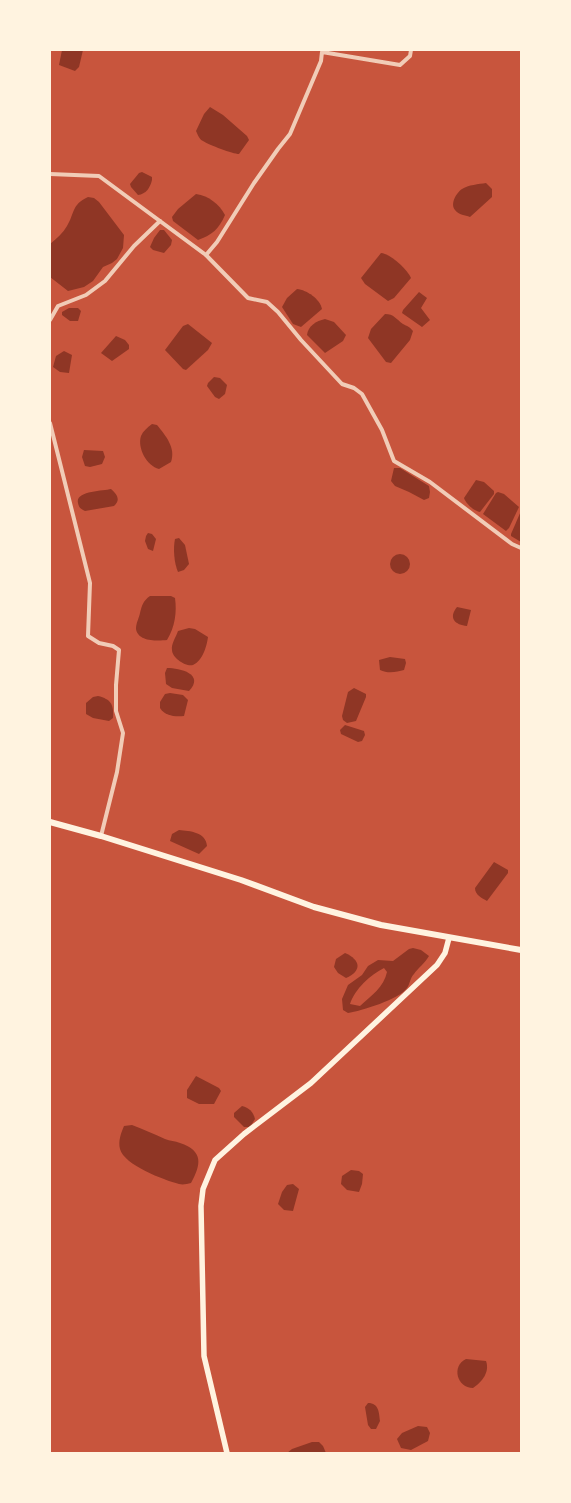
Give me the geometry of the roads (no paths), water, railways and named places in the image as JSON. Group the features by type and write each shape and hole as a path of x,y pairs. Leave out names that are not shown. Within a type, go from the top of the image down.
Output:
{"highway":[{"path":"50,822 241,880 314,907 381,925 521,950"}],"main road":[{"path":"227,1453 204,1356 201,1206 203,1189 216,1160 244,1134 311,1083 438,965 448,938"}],"street":[{"path":"206,255 217,242 254,184 290,134 321,61 322,52 400,65 410,56 411,50"},
{"path":"50,174 99,176 206,255 248,298 267,302 342,384 354,388 362,394 382,430 394,461 430,482 512,544 521,548"},
{"path":"50,320 58,306 86,295 105,281 134,246 160,221"},
{"path":"50,423 90,583 88,636 98,643 113,646 119,650 116,711 123,733 117,772 101,836"}]}
